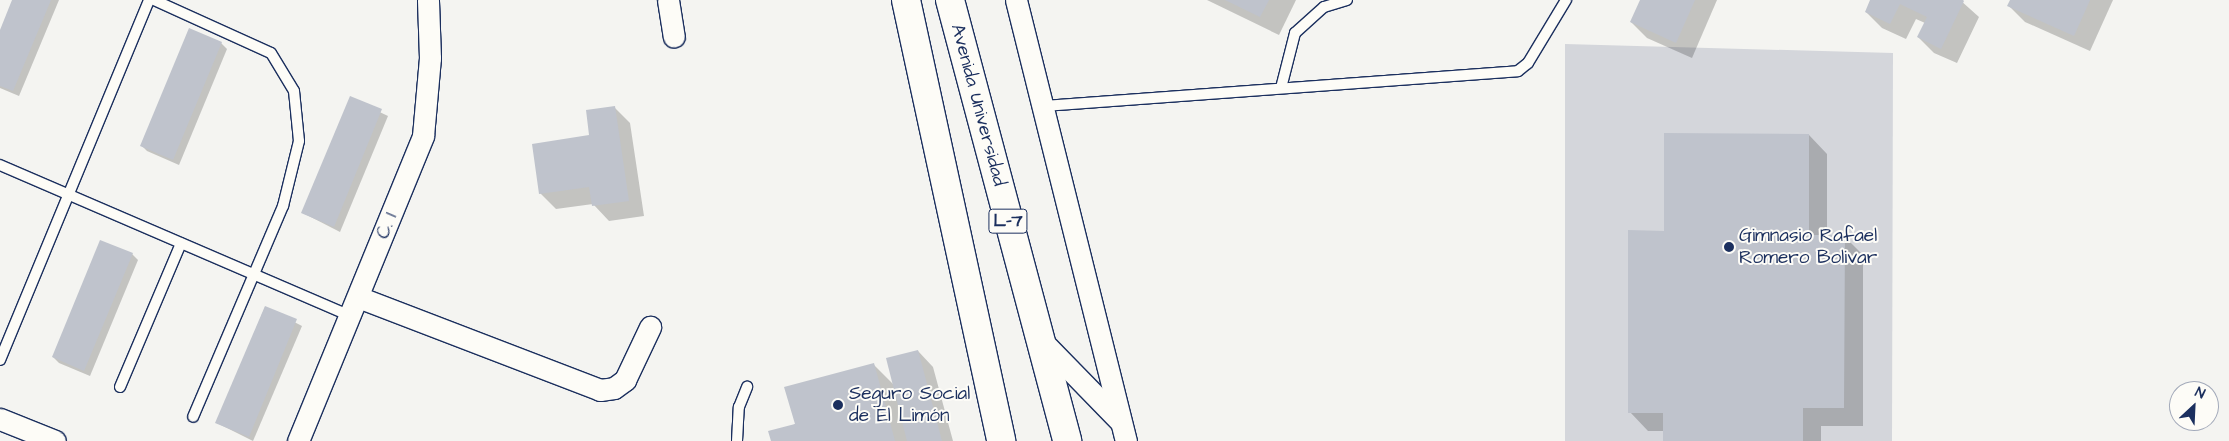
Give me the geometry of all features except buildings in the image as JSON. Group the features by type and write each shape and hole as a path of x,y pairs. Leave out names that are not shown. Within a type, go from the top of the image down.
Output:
{"main road":[{"path":"906,0 999,439"},
{"name":"Avenida Universidad","path":"950,0 1038,338 1068,441"}],"street":[{"name":"C. 1","path":"298,441 423,136 430,58 428,0"},
{"path":"668,0 674,37"},
{"path":"1016,0 1044,106 1126,441"},
{"path":"354,307 600,390 614,388 625,380 650,327"},
{"path":"1038,338 1120,420"},
{"path":"0,419 55,441"}],"lane":[{"path":"0,360 70,196 149,0"},
{"path":"154,0 271,53 294,91 299,141 283,206 193,417"},
{"path":"1281,88 1295,33 1324,7 1347,0"},
{"path":"1044,106 1518,71 1528,63 1566,0"},
{"path":"0,166 254,274 354,307"},
{"path":"120,387 181,243"},
{"path":"737,441 739,407 747,387"}],"shaded area":[{"name":"Gimnasio Rafael Romero Bolivar","path":"1565,44 1893,53 1892,441 1565,441"}],"place":[{"name":"Gimnasio Rafael Romero Bolivar","path":"1729,247"},
{"name":"Seguro Social de El Limón","path":"838,405"}]}
